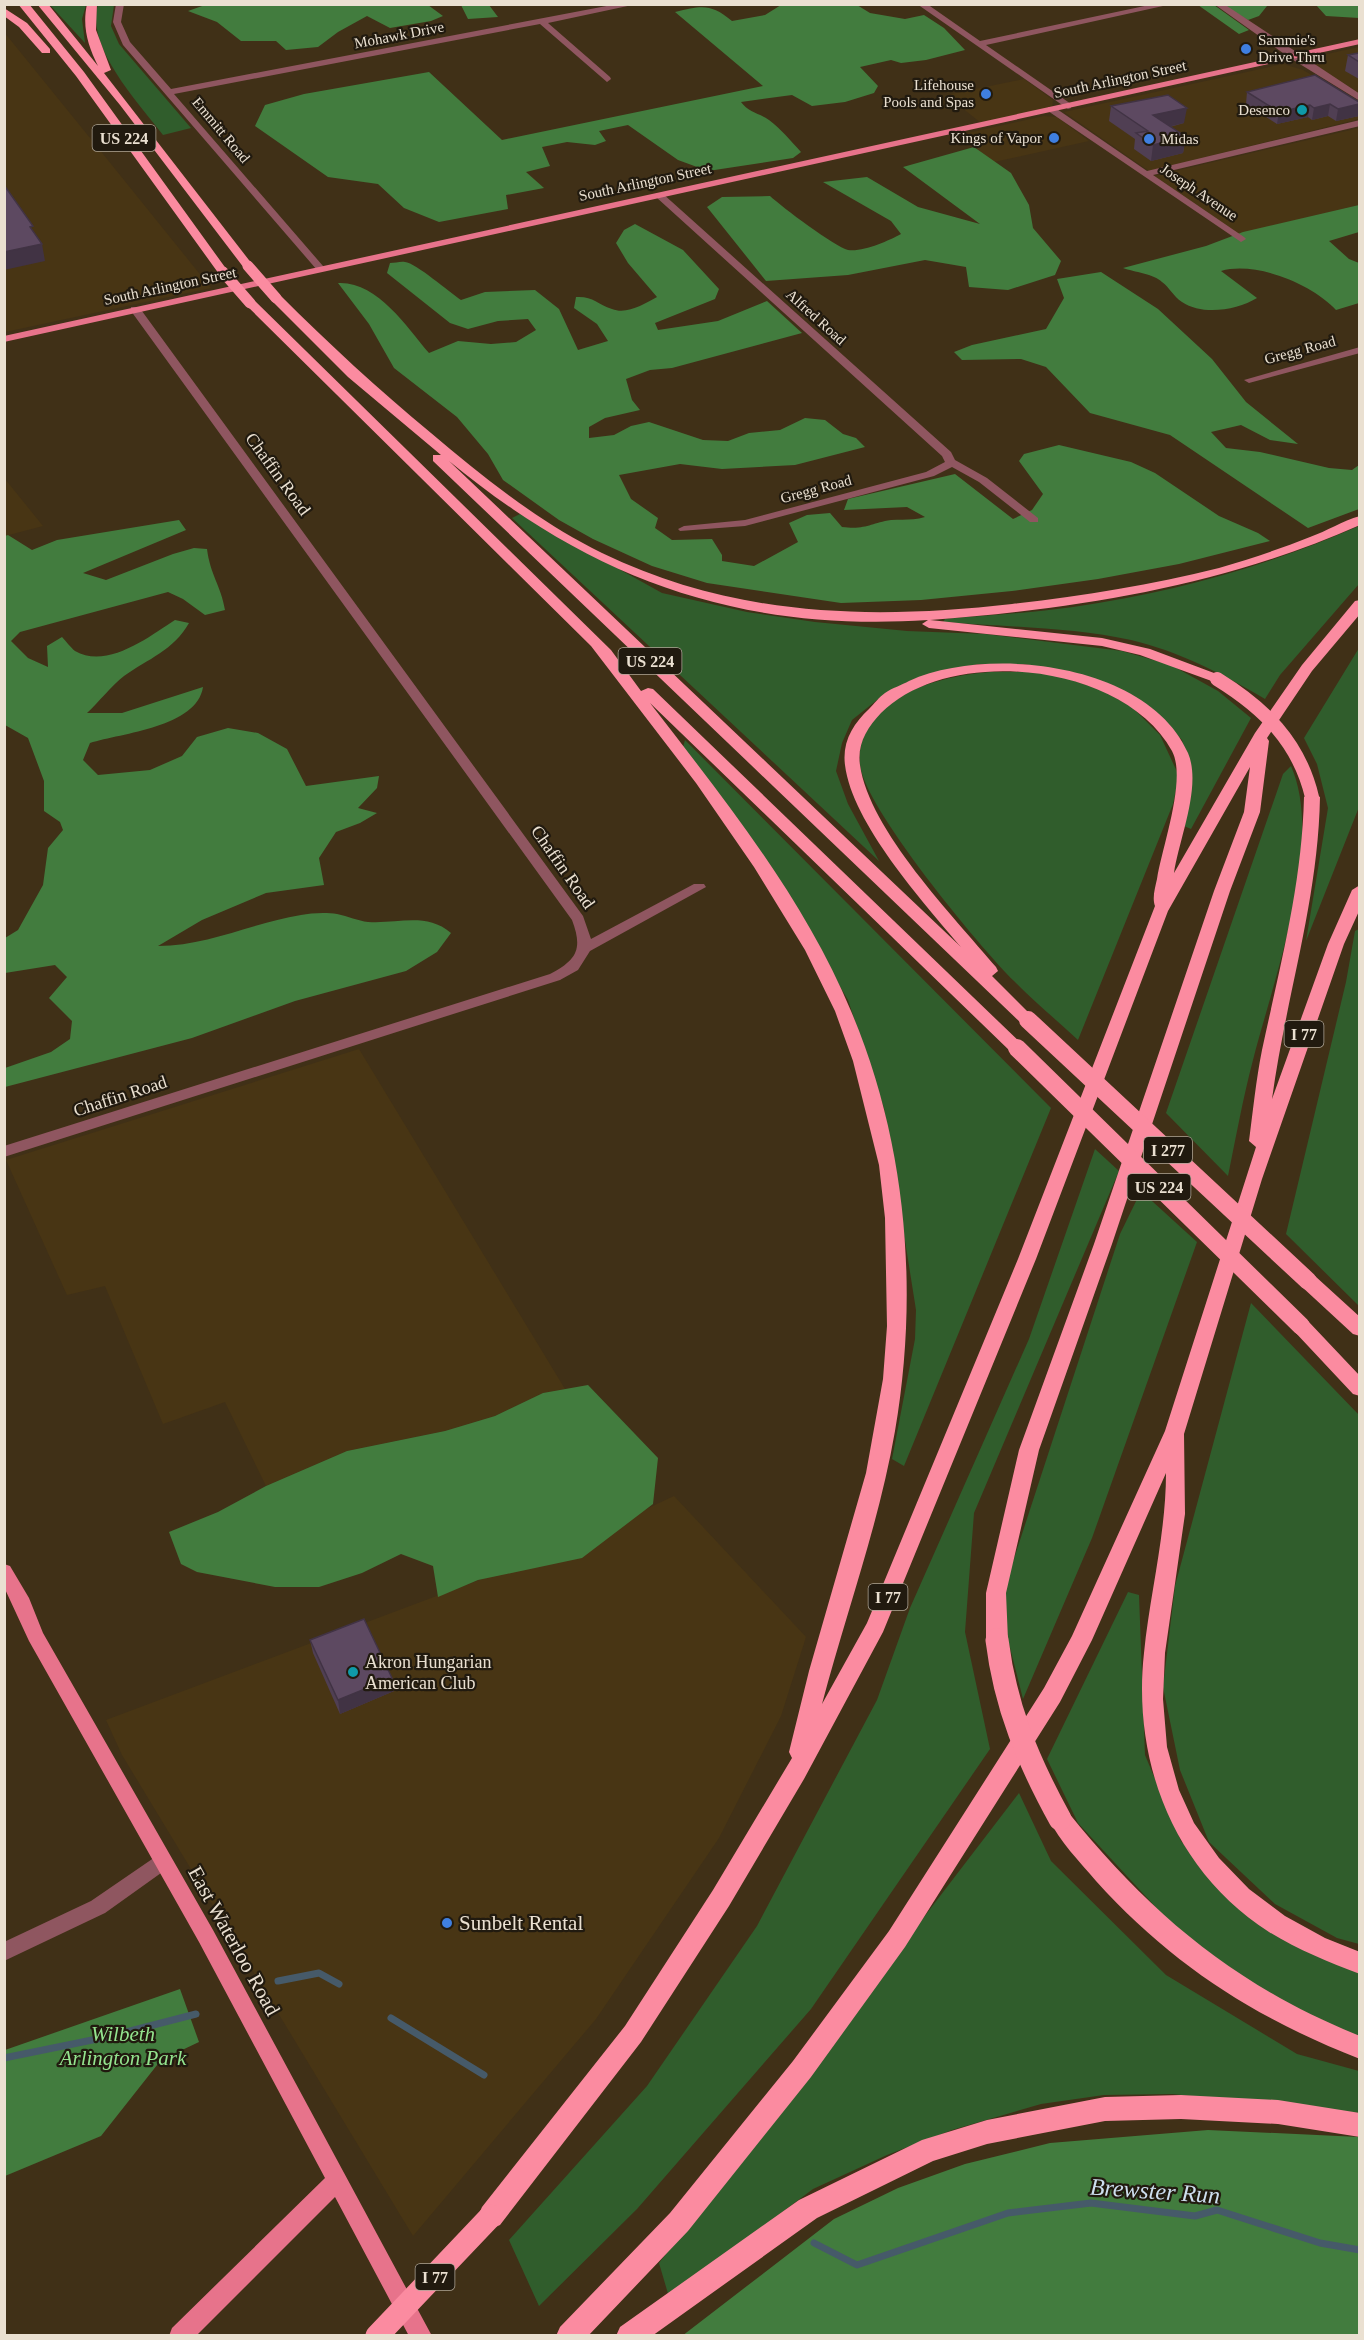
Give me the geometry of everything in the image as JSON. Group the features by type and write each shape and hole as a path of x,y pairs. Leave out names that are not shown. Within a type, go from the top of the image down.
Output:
{"highway":[{"name":"US 224","path":"23,4 80,74 128,144 223,272 250,303 598,646 1017,1048 1301,1326 1359,1378"},
{"name":"US 224","path":"42,4 124,103 248,266 276,298 344,366 1028,1020"},
{"path":"92,4 89,24 91,35 98,55 124,103"},
{"path":"4,11 34,37 128,144"},
{"path":"344,366 502,495 595,554 658,581 716,598 799,613 1102,642 1145,652 1217,679 1254,703 1282,732 1303,762 1312,796 1311,843 1299,926 1270,1053 1253,1179"},
{"path":"857,618 1042,606 1148,589 1267,557 1359,520"},
{"name":"I 77","path":"376,2336 491,2216 633,2034 721,1898 796,1772 876,1626 1027,1259 1160,911 1262,734 1307,668 1359,604"},
{"path":"598,646 644,701 740,834 808,943 838,1002 855,1043 874,1103 886,1155 894,1208 898,1283 894,1362 886,1427 868,1512 813,1693 796,1772"},
{"path":"1028,1020 922,888 865,802 853,772 852,748 860,729 880,703 934,676 970,669 1002,667 1060,673 1096,684 1146,711 1172,736 1180,751 1186,778 1182,805 1166,866 1160,911"},
{"path":"1262,734 1252,812 1222,891 1103,1244 1029,1449 996,1593 997,1640 1001,1680 1013,1724 1034,1773 1060,1819 1118,1892 1157,1929 1212,1972 1268,2007 1323,2035 1359,2048"},
{"name":"I 77","path":"569,2336 679,2222 745,2143 802,2069 897,1939 1052,1695 1080,1640 1175,1431 1253,1179 1336,944 1359,890"},
{"name":"I 277","path":"1028,1020 1359,1329"},
{"path":"1301,1326 1359,1389"},
{"path":"1175,1431 1175,1514 1157,1638 1152,1698 1158,1755 1169,1795 1194,1844 1212,1868 1243,1900 1302,1941 1359,1962"},
{"path":"629,2336 808,2209 905,2160 987,2132 1105,2109 1181,2107 1278,2112 1359,2125"}],"main road":[{"name":"South Arlington Street","path":"4,339 1359,41"},
{"name":"East Waterloo Road","path":"4,1571 20,1598 35,1636 161,1862 206,1936 421,2336"},
{"path":"180,2336 337,2181"}],"street":[{"name":"Emmitt Road","path":"120,4 117,22 121,35 320,268"},
{"name":"Mohawk Drive","path":"170,92 406,45 633,4"},
{"path":"921,4 1068,106"},
{"path":"978,44 1168,4"},
{"path":"1218,4 1359,98"},
{"path":"542,22 607,79"},
{"name":"Joseph Avenue","path":"1052,109 1241,239"},
{"path":"1145,174 1359,123"},
{"name":"Alfred Road","path":"659,195 947,454 951,462 983,480 1034,520"},
{"name":"Chaffin Road","path":"4,1152 555,977 573,968 580,960 585,948 585,932 578,919 135,309"},
{"name":"Gregg Road","path":"1249,380 1359,350"},
{"name":"Gregg Road","path":"684,529 736,525 777,515 930,474 946,467 951,462"},
{"path":"585,948 699,888"},
{"path":"4,1952 98,1907 161,1862"}],"shaded area":[{"path":"4,32 103,154 211,288 5,332"},
{"path":"1359,47 1359,93 1306,59 1318,56"},
{"path":"1283,64 1303,70 1360,103 1359,119 1149,171 1064,112"},
{"path":"1024,79 1053,100 1052,108 981,123 946,95"},
{"path":"1044,116 1057,117 1089,141 994,162 958,135"},
{"path":"1359,128 1359,205 1239,234 1154,176"},
{"path":"5,479 43,526 5,536"},
{"path":"359,1049 565,1389 543,1393 495,1416 445,1431 347,1451 266,1486 225,1402 163,1424 105,1286 67,1295 6,1160"},
{"path":"674,1496 806,1637 781,1716 719,1838 596,2019 413,2236 122,1755 106,1720 559,1550"}],"green space":[{"path":"1265,4 1267,6 1259,16 1248,20 1223,5"},
{"path":"50,5 86,5 82,19 85,43"},
{"path":"98,5 114,5 111,26 119,44 191,128 163,135 128,91 99,39 96,21"},
{"path":"205,5 428,5 443,16 431,21 390,28 367,16 338,32 318,47 286,50 276,41 241,41 217,22 188,11"},
{"path":"461,5 489,5 498,17 468,19"},
{"path":"781,5 857,5 870,13 905,19 924,15 944,28 965,50 926,60 901,63 891,60 860,67 878,86 874,93 845,102 812,106 792,95 741,102 750,110 769,120 790,139 801,152 793,158 708,171 678,160 628,125 599,131 606,141 595,145 567,142 542,147 550,166 526,172 544,188 506,195 508,209 439,222 404,208 378,184 328,177 255,126 265,105 304,94 429,72 502,140 763,86 675,12 705,8 718,11 732,21 765,15"},
{"path":"1198,5 1214,5 1249,30 1239,34"},
{"path":"1316,5 1359,5 1359,18 1326,16"},
{"path":"974,147 1011,173 1029,205 1033,228 1061,261 1055,275 1008,290 969,287 966,267 925,260 848,275 766,281 707,207 722,197 770,196 841,247 848,250 868,248 901,234 891,221 823,182 867,177 918,207 980,224 903,167"},
{"path":"1359,205 1359,232 1329,241 1349,259 1359,263 1359,303 1336,310 1326,300 1298,284 1283,277 1250,269 1221,271 1257,298 1240,306 1220,310 1200,309 1182,302 1158,279 1123,268 1206,246 1243,232"},
{"path":"635,224 683,250 719,289 715,299 655,323 658,330 718,321 767,301 802,333 672,368 650,370 626,379 632,400 640,410 605,418 589,427 589,438 614,435 631,426 649,422 703,440 728,441 749,433 780,430 805,418 825,420 843,434 856,438 865,447 795,465 722,469 680,464 619,475 631,499 658,518 655,528 672,540 712,539 722,555 722,561 754,566 798,542 789,523 807,515 830,513 842,527 850,528 891,520 925,517 907,507 844,510 848,499 955,474 1013,519 1032,510 1043,494 1019,461 1024,454 1059,445 1131,462 1155,473 1219,516 1258,533 1270,541 1179,564 1098,579 921,600 841,603 707,583 652,566 593,539 559,520 503,480 488,454 457,417 394,368 369,324 338,283 352,284 378,297 390,307 429,353 458,341 491,344 516,342 536,330 528,319 498,321 468,329 450,323 387,273 390,263 410,264 461,300 485,292 535,290 559,309 578,350 608,341 597,324 574,308 576,297 591,299 612,309 624,311 657,297 628,263 616,243 624,230"},
{"path":"1101,272 1158,309 1212,359 1246,402 1298,444 1270,440 1241,425 1211,432 1226,448 1260,452 1329,468 1352,470 1359,465 1359,509 1308,528 1170,435 1090,413 1046,367 1021,359 962,360 954,352 972,345 1046,329 1064,298 1057,279"},
{"path":"520,514 662,593 747,612 815,622 907,631 985,634 1122,651 1171,665 1218,691 1251,718 1191,829 1184,826 1192,777 1182,740 1161,717 1080,675 1024,664 978,664 914,679 882,696 852,720 842,743 836,771 848,804 879,861 512,518"},
{"path":"179,520 186,530 83,573 106,580 173,554 194,548 207,549 225,610 205,615 183,599 168,592 20,632 11,641 28,658 48,667 47,646 62,637 75,651 87,656 101,656 128,649 175,620 189,623 176,640 114,684 87,713 122,713 203,687 198,700 173,720 90,743 83,760 98,775 150,770 182,756 197,737 228,728 258,733 287,749 306,786 379,776 377,788 358,808 377,813 360,823 336,832 319,858 324,885 266,893 202,920 158,946 194,942 283,919 319,913 337,914 368,922 422,921 442,927 451,933 437,952 406,971 295,1001 192,1038 5,1087 5,1068 51,1052 70,1039 72,1021 49,998 67,977 55,965 5,973 5,938 18,930 43,885 48,848 63,830 60,822 44,811 44,781 28,738 5,725 5,536 8,535 32,550 57,540"},
{"path":"1359,526 1359,584 1280,675 1265,699 1200,664 1166,650 1131,640 1061,630 943,622 945,619 1073,607 1183,586 1255,566"},
{"path":"1359,648 1359,807 1306,941 1328,808 1317,764 1304,738"},
{"path":"1036,672 1069,679 1101,690 1132,707 1160,735 1179,776 1173,804 1078,1040 1014,981 951,909 880,811 866,784 860,764 862,741 871,722 885,707 904,694 925,685 970,674"},
{"path":"685,740 1051,1108 904,1466 892,1459 915,1339 916,1310 884,1108 848,1000 764,858 683,747"},
{"path":"1291,766 1300,798 1302,833 1299,872 1283,953 1249,1074 1228,1176 1166,1113 1283,774"},
{"path":"1359,929 1359,1306 1286,1234 1346,982 1355,931"},
{"path":"1095,1149 1119,1171 974,1513 965,1632 990,1749 811,2009 637,2209 539,2306 509,2240 647,2086 757,1926 877,1700 910,1608 1029,1339"},
{"path":"1141,1191 1197,1242 1092,1538 1023,1699 1006,1632 1006,1583 1120,1234"},
{"path":"1251,1303 1359,1415 1359,1944 1337,1938 1275,1904 1209,1842 1180,1770 1163,1687 1175,1586"},
{"path":"588,1385 658,1458 653,1504 582,1558 478,1580 438,1597 433,1566 401,1554 362,1573 319,1587 275,1587 197,1572 181,1564 169,1532 218,1512 266,1486 347,1451 445,1431 495,1416 543,1393"},
{"path":"1128,1592 1139,1595 1145,1755 1181,1841 1233,1901 1359,1971 1359,2041 1244,1980 1186,1940 1078,1823 1047,1759"},
{"path":"1019,1793 1051,1861 1166,1975 1297,2054 1359,2071 1359,2113 1172,2094 1104,2095 1041,2104 952,2130 887,2155 813,2189 669,2297 659,2263"},
{"name":"Wilbeth Arlington Park","path":"180,1989 199,2042 161,2060 101,2136 5,2176 5,2050"},
{"path":"1208,2130 1359,2137 1359,2335 682,2336 834,2219 898,2188 965,2164 1050,2143"}],"building":[{"path":"1359,53 1359,62 1348,55"},
{"path":"1315,75 1359,104 1338,109 1330,104 1314,108 1310,105 1279,112 1247,92"},
{"path":"1168,95 1187,108 1153,115 1186,137 1153,145 1136,133 1148,131 1111,106"},
{"path":"4,185 33,226 30,227 42,244 4,252"},
{"name":"Akron Hungarian American Club","path":"364,1619 392,1678 338,1700 310,1640"}],"waterway":[{"name":"Brewster Run","path":"278,1981 319,1973 339,1984"},
{"name":"Brewster Run","path":"4,2058 107,2037 196,2014"},
{"name":"Brewster Run","path":"391,2018 484,2075"},
{"name":"Brewster Run","path":"814,2243 857,2265 1008,2213 1091,2203 1195,2216 1217,2210 1320,2243 1360,2250"}],"place":[{"name":"Sammie's Drive Thru","path":"1246,49"},
{"name":"Lifehouse Pools and Spas","path":"986,94"},
{"name":"Desenco","path":"1302,110"},
{"name":"Kings of Vapor","path":"1054,138"},
{"name":"Midas","path":"1149,139"},
{"name":"Akron Hungarian American Club","path":"353,1672"},
{"name":"Sunbelt Rental","path":"447,1923"}]}
